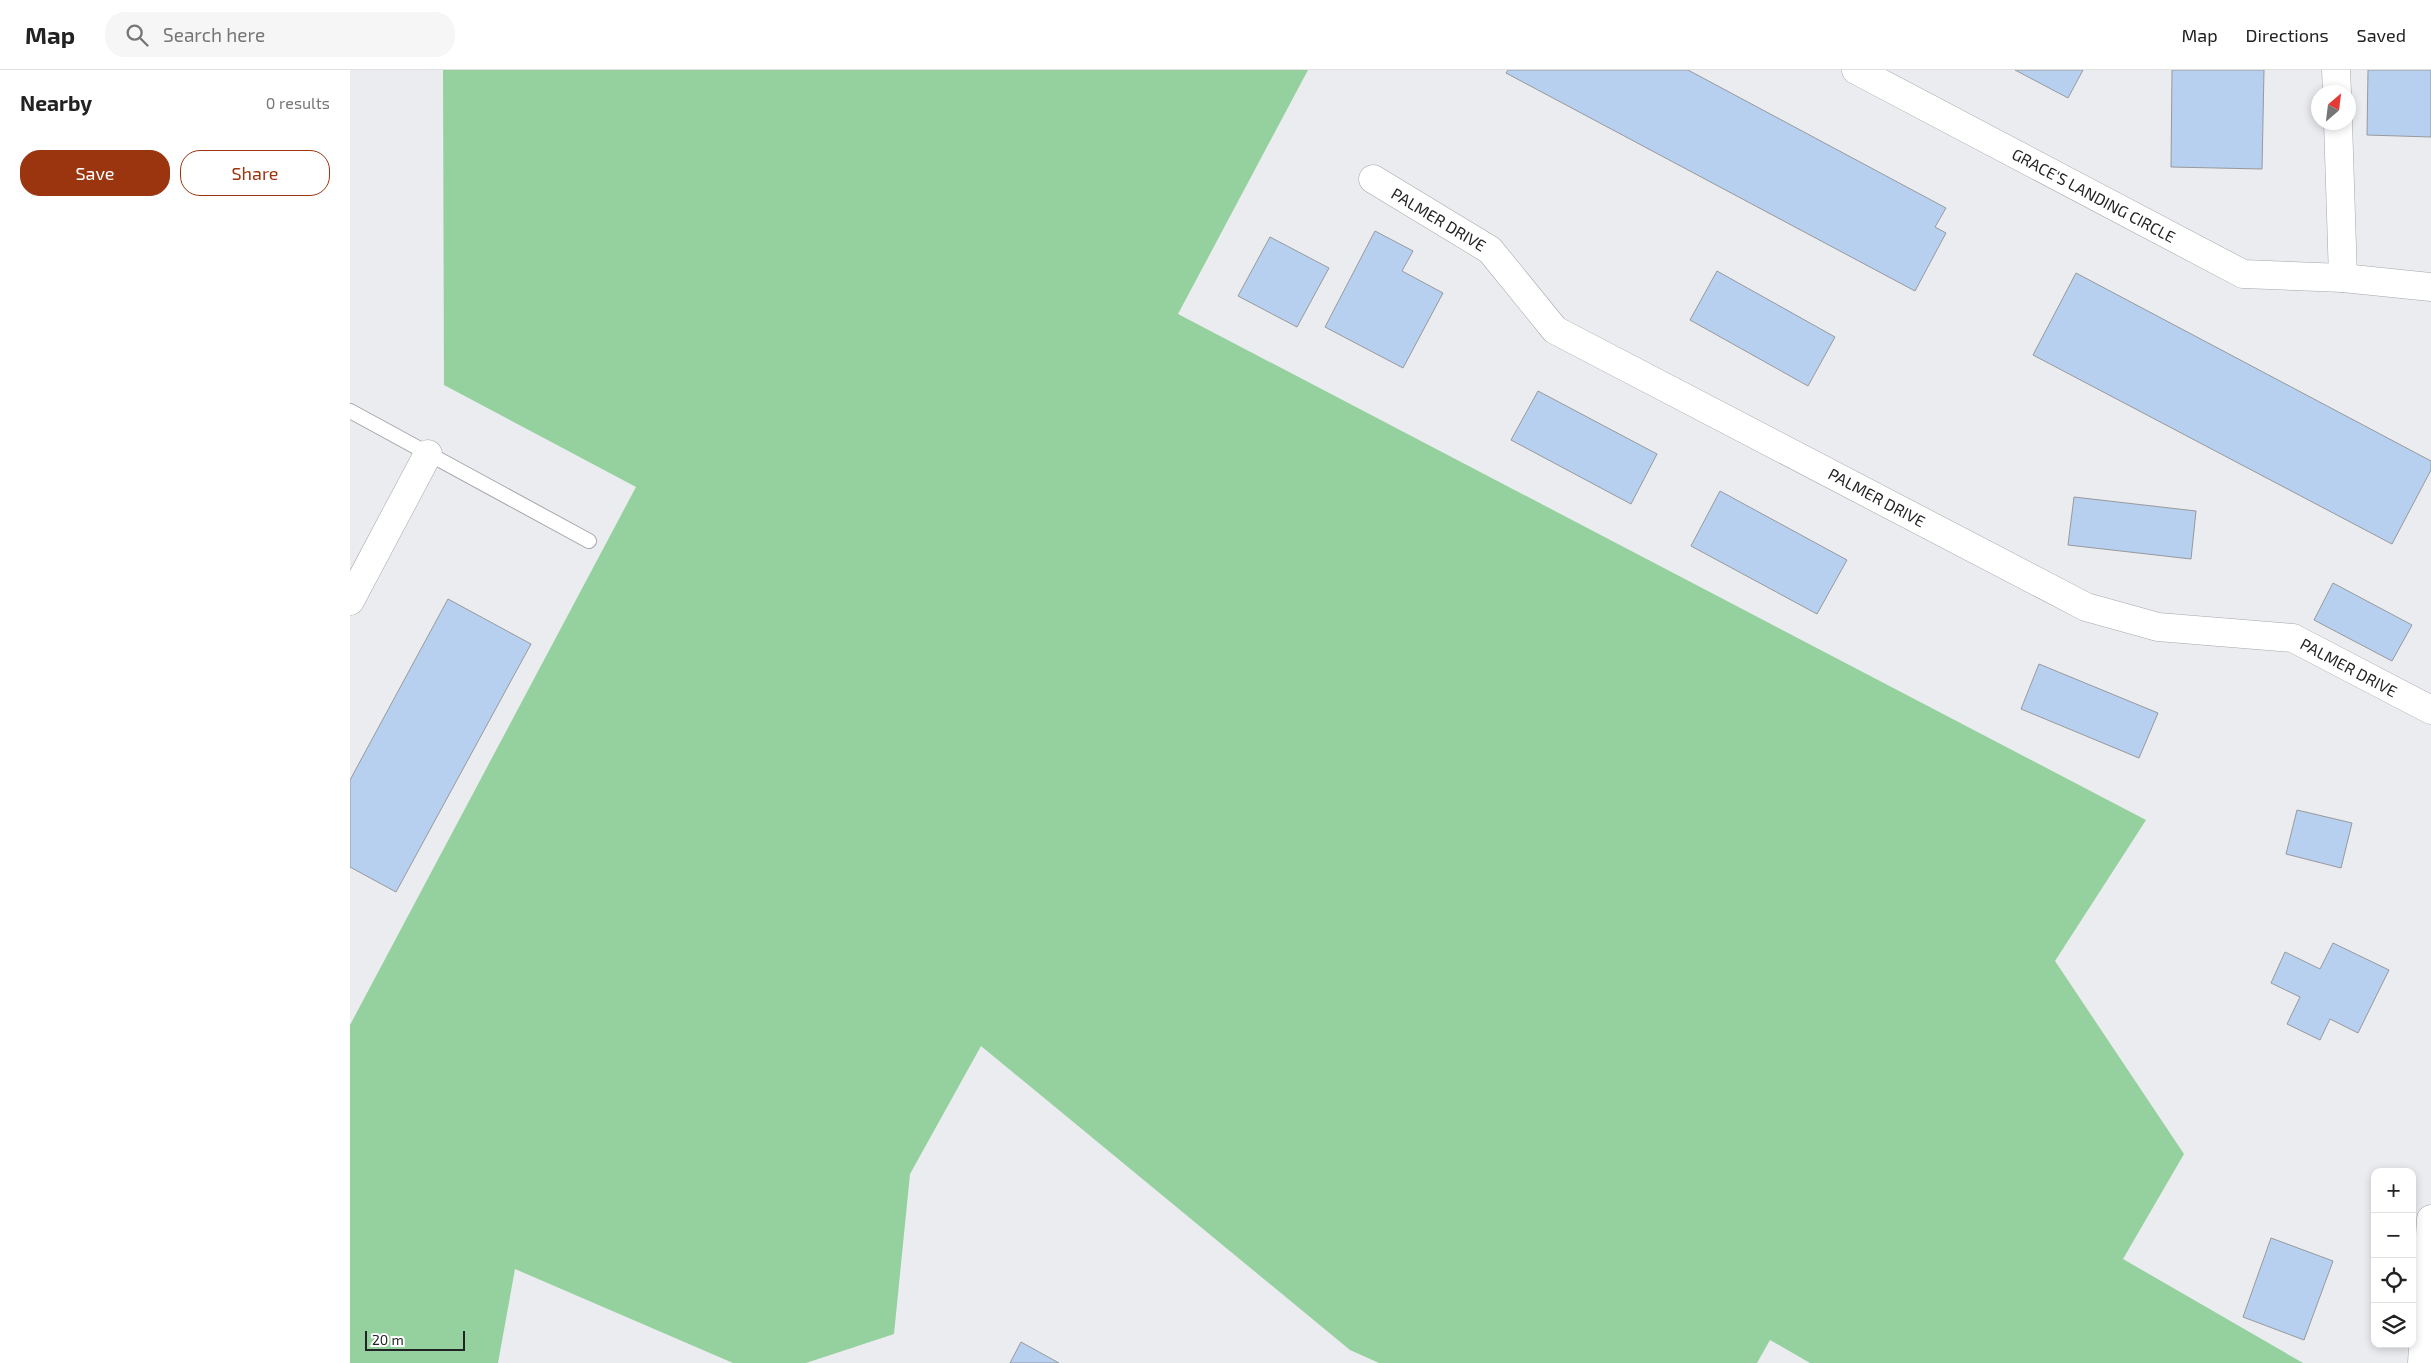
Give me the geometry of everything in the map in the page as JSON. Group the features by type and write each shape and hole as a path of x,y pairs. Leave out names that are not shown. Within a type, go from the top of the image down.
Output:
{"street":[{"name":"GRACE'S LANDING CIRCLE","path":"1856,70 2243,274 2343,278 2431,287"},
{"path":"2336,70 2337,85"},
{"path":"2338,130 2343,278"},
{"name":"PALMER DRIVE","path":"1373,179 1490,250 1555,330 2086,607 2158,627 2293,638 2431,710"},
{"path":"350,602 428,454"},
{"path":"2422,1363 2431,1218"}],"lane":[{"path":"350,411 590,542"}],"green space":[{"path":"443,70 1308,70 1178,314 2146,820 2055,961 2184,1154 2123,1259 2303,1363 1810,1363 1770,1340 1757,1363 1379,1363 1350,1350 981,1046 910,1174 894,1334 806,1363 733,1363 515,1269 498,1363 350,1363 350,1025 636,487 444,385"}],"building":[{"path":"1508,70 1688,70 1946,208 1935,227 1946,233 1915,291 1506,73"},
{"path":"2015,70 2083,70 2068,98"},
{"path":"2172,70 2264,70 2262,169 2171,167"},
{"path":"2368,70 2431,70 2431,137 2367,135"},
{"path":"1375,231 1413,251 1402,271 1443,293 1403,368 1325,327"},
{"path":"1270,237 1329,268 1297,327 1238,296"},
{"path":"1717,271 1835,337 1808,386 1690,320"},
{"path":"2076,273 2431,461 2431,470 2392,544 2033,355"},
{"path":"1538,391 1657,454 1631,504 1511,440"},
{"path":"1720,491 1847,560 1817,614 1691,546"},
{"path":"2074,497 2196,511 2191,559 2068,545"},
{"path":"2333,583 2412,625 2392,661 2314,620"},
{"path":"448,599 531,644 396,892 350,867 350,780"},
{"path":"2039,664 2158,713 2139,758 2021,709"},
{"path":"2297,810 2352,823 2341,868 2286,854"},
{"path":"2333,943 2389,970 2358,1033 2330,1019 2320,1040 2287,1024 2300,997 2271,983 2285,952 2320,969"},
{"path":"2271,1238 2333,1261 2304,1340 2243,1317"},
{"path":"1021,1342 1059,1363 1010,1363"}]}
